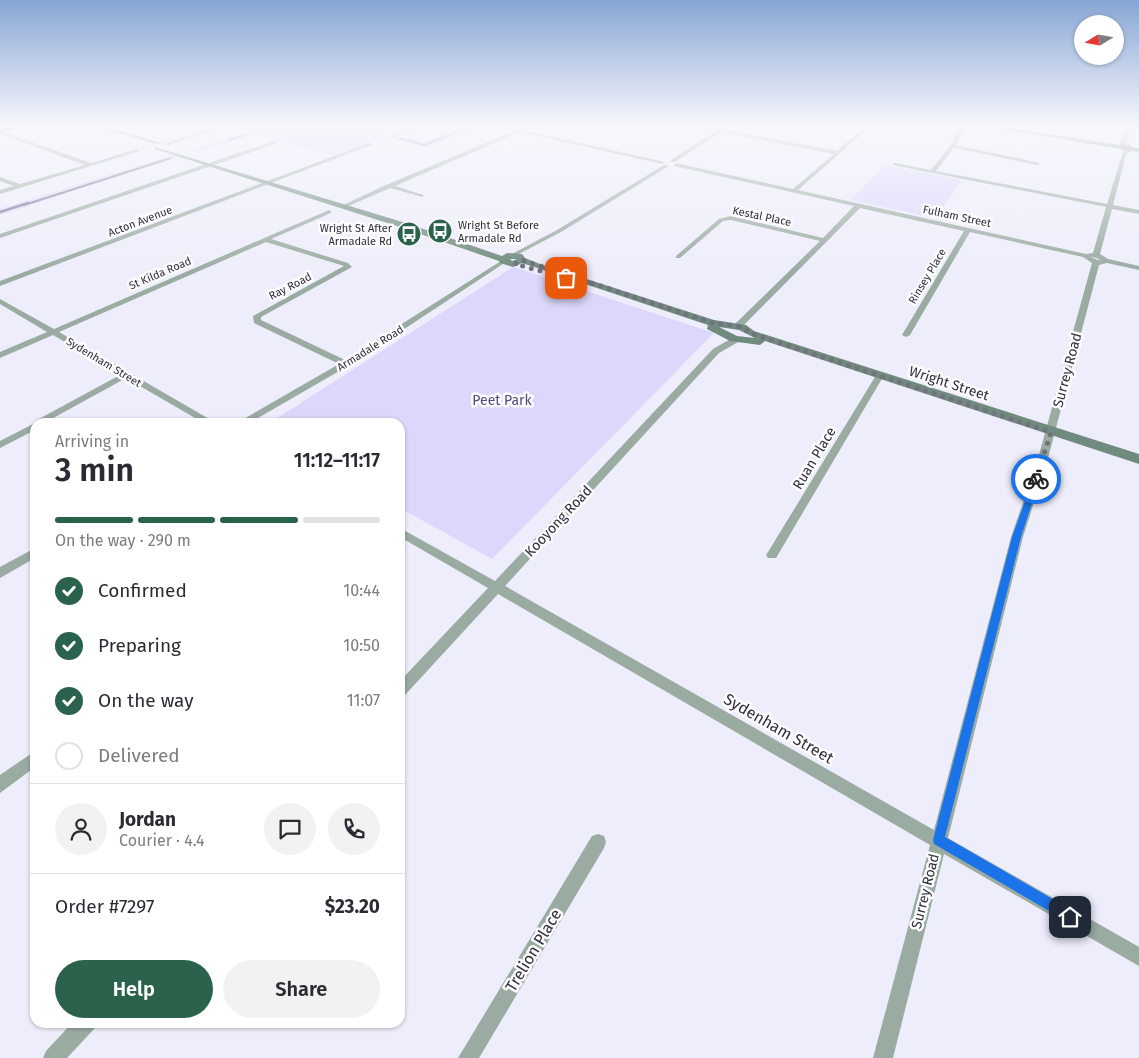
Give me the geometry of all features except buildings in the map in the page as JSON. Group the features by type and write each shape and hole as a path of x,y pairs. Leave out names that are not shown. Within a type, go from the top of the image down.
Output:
{"street":[{"path":"0,192 59,174"},
{"path":"0,236 183,174"},
{"name":"Wright Street","path":"247,174 514,259 575,281 1050,434 1139,466"},
{"name":"Acton Avenue","path":"0,284 292,174"},
{"path":"345,205 415,174"},
{"name":"Armadale Road","path":"253,418 346,364 492,270 514,259 648,174"},
{"name":"Fulham Street","path":"723,174 1139,268"},
{"path":"794,191 813,174"},
{"path":"944,174 1139,212"},
{"name":"Surrey Road","path":"883,1058 1016,537 1050,434 1118,174"},
{"path":"0,179 19,186"},
{"path":"388,186 421,196"},
{"name":"Kooyong Road","path":"405,686 716,351 737,333 752,314 858,206"},
{"name":"St Kilda Road","path":"0,355 329,212"},
{"name":"Kestal Place","path":"678,256 721,220 731,218 825,240"},
{"name":"Rinsey Place","path":"906,335 968,230"},
{"name":"Ray Road","path":"266,240 346,264 348,267 257,316 257,321 346,364"},
{"name":"Sydenham Street","path":"0,301 124,376 201,418"},
{"name":"Kooyong Road","path":"716,351 737,333"},
{"path":"47,418 124,376"},
{"name":"Ruan Place","path":"772,554 878,378"},
{"path":"0,445 30,429"},
{"name":"Wright Street","path":"1050,434 1139,459"},
{"name":"Sydenham Street","path":"405,535 939,840 1139,957"},
{"path":"0,573 30,555"},
{"path":"0,785 30,762"},
{"name":"Trelion Place","path":"468,1058 598,842"},
{"path":"53,1058 81,1028"}],"green space":[{"path":"110,174 125,174 0,215 0,209"},
{"path":"875,174 933,174 962,180 935,218 850,200"},
{"name":"Peet Park","path":"513,267 714,333 492,559 405,511 405,418 277,418"}],"waterway":[{"path":"24,205 120,174"},
{"path":"0,212 28,203"}],"way so far":[{"path":"566,278 515,264 522,260 713,323 723,326 742,327 750,333 1051,432 1036,479"}],"place":[{"name":"Wright St Before Armadale Rd","path":"440,231"},
{"name":"Wright St After Armadale Rd","path":"409,234"}],"route":[{"path":"1036,479 1016,537 939,840 1070,917"}]}
